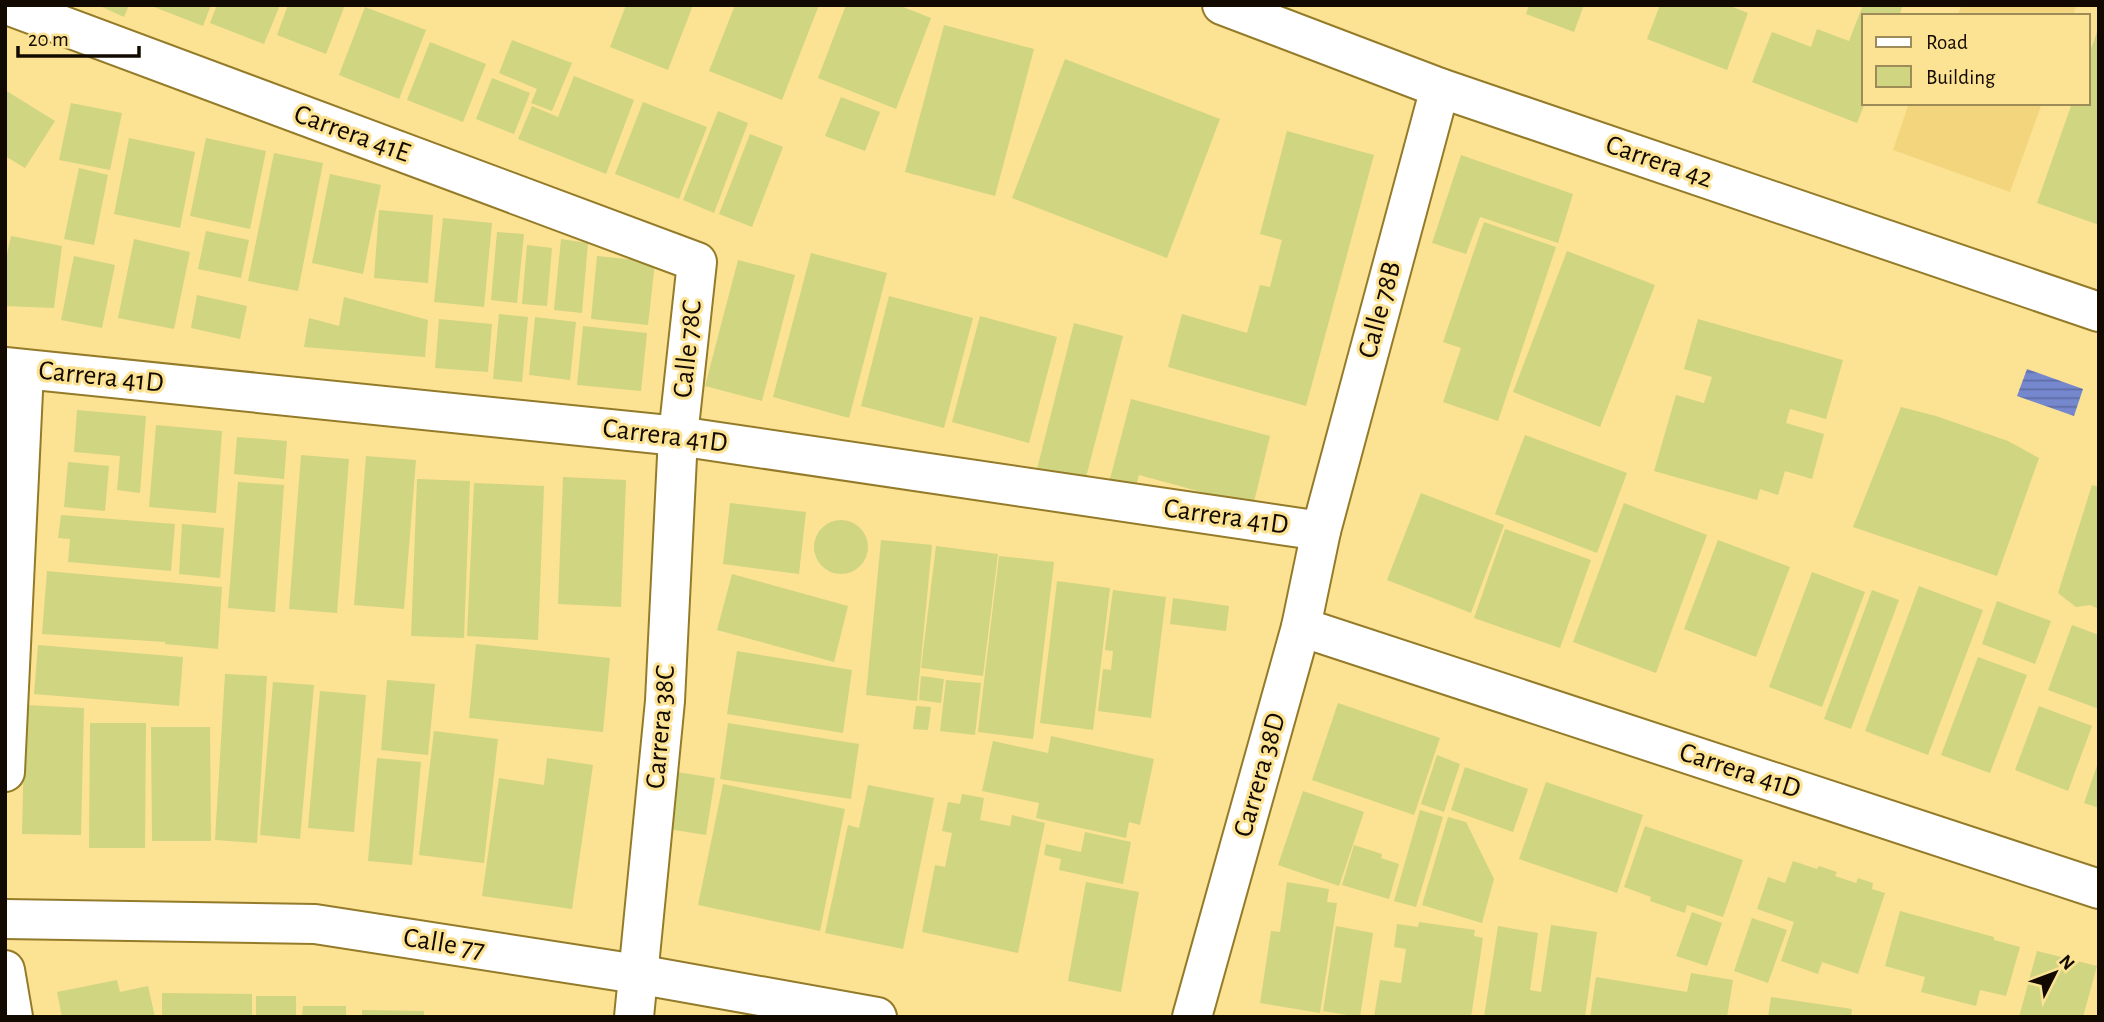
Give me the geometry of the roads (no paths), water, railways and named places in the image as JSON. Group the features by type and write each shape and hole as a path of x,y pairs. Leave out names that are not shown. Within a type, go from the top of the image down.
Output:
{"street":[{"name":"Carrera 41E","path":"8,5 697,262"},
{"name":"Carrera 42","path":"1222,5 1440,88 2099,312"},
{"name":"Calle 78B","path":"1321,531 1440,88"},
{"name":"Calle 78C","path":"678,436 697,262"},
{"name":"Carrera 41D","path":"15,368 678,436 1321,531"},
{"path":"5,772 15,368"},
{"name":"Carrera 38C","path":"634,1017 665,701 678,436"},
{"name":"Carrera 38D","path":"1192,1017 1301,627 1321,531"},
{"name":"Carrera 41D","path":"1301,627 2099,889"},
{"name":"Calle 77","path":"5,919 315,924 637,974 877,1017"},
{"path":"5,970 13,1017"}],"water":[{"path":"2027,369 2083,389 2074,416 2017,396"}]}
